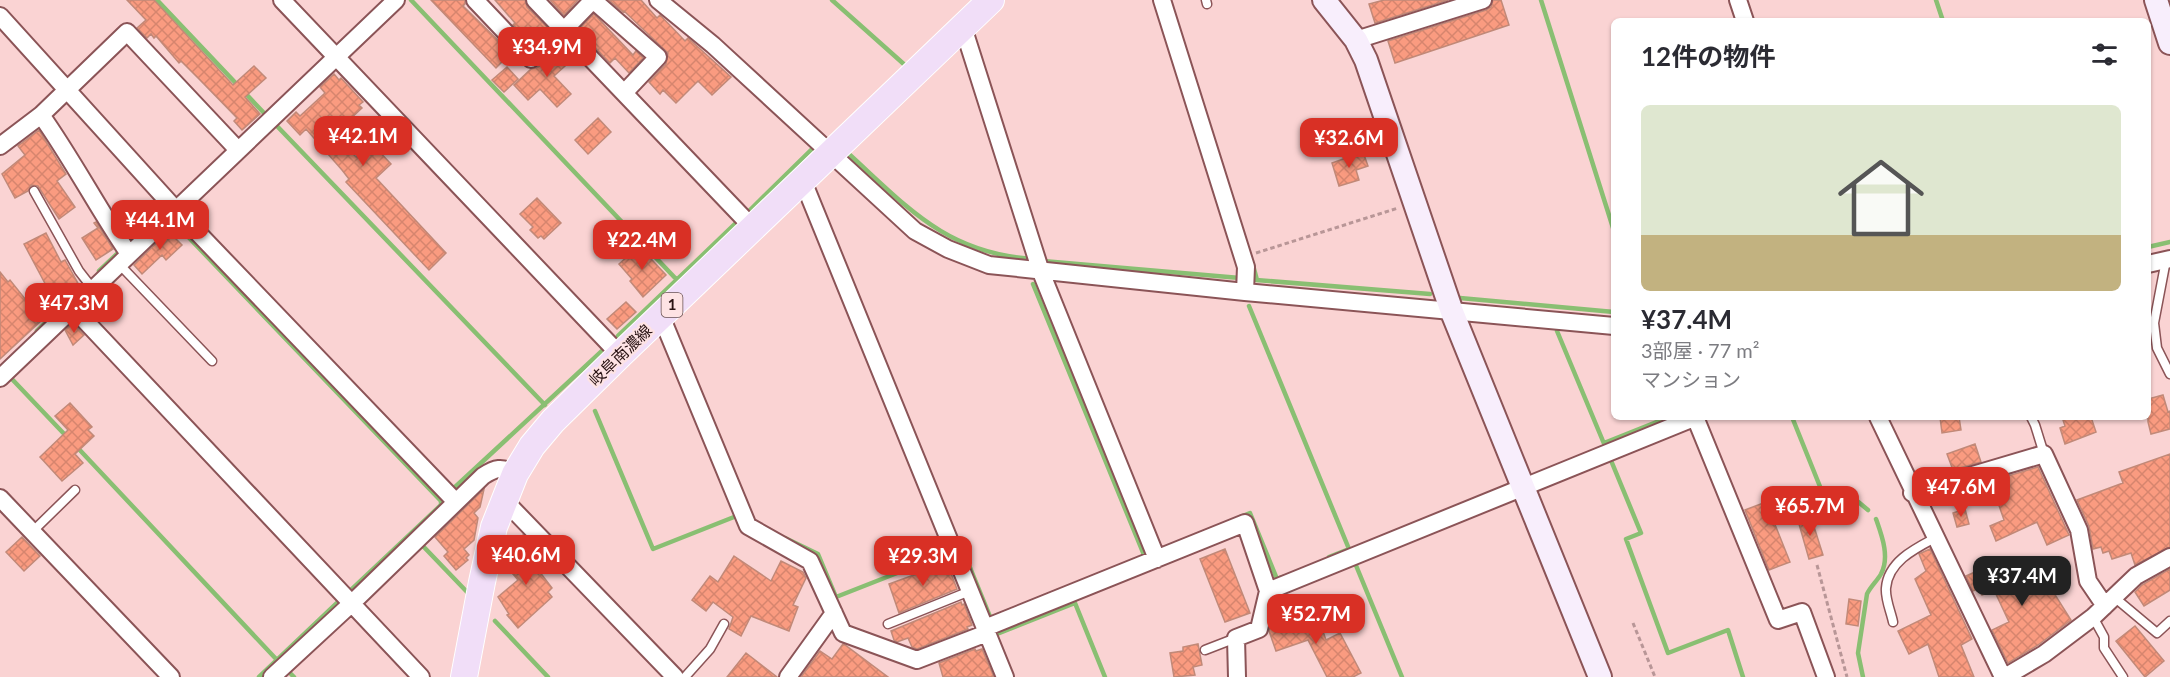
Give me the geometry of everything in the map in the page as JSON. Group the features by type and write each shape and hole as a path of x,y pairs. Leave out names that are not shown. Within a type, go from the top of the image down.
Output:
{"main road":[{"name":"岐阜南濃線","path":"464,677 494,527 515,474 532,446 552,421 991,0"}],"street":[{"path":"282,0 620,355"},
{"path":"1,376 396,0"},
{"path":"475,0 531,59 593,0 658,57 624,93"},
{"path":"535,0 753,228"},
{"path":"658,0 713,45 915,231 948,249 990,265 1245,292 1611,326"},
{"path":"1162,0 1246,267 1245,292"},
{"path":"1324,0 1356,40 1376,86 1452,312 1521,487 1600,677"},
{"path":"1356,40 1484,0"},
{"path":"1738,0 1744,18"},
{"path":"2156,0 2170,43"},
{"path":"0,15 176,210 456,502"},
{"path":"963,27 1041,272 1157,559"},
{"path":"0,146 41,115 127,32 238,150"},
{"path":"41,115 64,148 124,259"},
{"path":"803,181 1005,677"},
{"path":"2151,263 2168,259"},
{"path":"73,308 421,677"},
{"path":"661,316 748,526 810,561 843,633 917,660 1245,523 1268,591 1259,629 1236,638 1237,677"},
{"path":"1268,591 1688,420"},
{"path":"1696,420 1778,620 1802,612 1826,677"},
{"path":"1879,420 1912,492 2004,677 2044,654 2104,606 2136,576 2170,557"},
{"path":"1912,492 2044,454 2079,530 2088,581 2104,606"},
{"path":"273,677 483,476 494,469 506,468 515,474"},
{"path":"0,498 171,677"},
{"path":"504,500 675,677"},
{"path":"788,677 834,613"}],"lane":[{"path":"34,191 80,271 93,289"},
{"path":"124,259 212,361"},
{"path":"2168,259 2154,323 2157,348 2170,374"},
{"path":"2032,420 2044,454"},
{"path":"32,532 75,490"},
{"path":"1893,622 1886,589 1890,576 1900,560 1910,551 1935,538"},
{"path":"888,624 970,591"},
{"path":"2123,677 2104,648 2104,606 2157,633 2170,621"},
{"path":"684,677 710,649 724,624"},
{"path":"1204,650 1236,638"}],"path":[{"path":"1255,253 1415,202"},
{"path":"1817,565 1848,677"},
{"path":"1633,623 1654,677"}],"building":[{"path":"127,0 154,0 233,85 254,66 266,78 245,97 260,114 242,130 234,121 237,118 181,61 179,63 156,36 154,38 151,34 147,38 137,28 146,20"},
{"path":"431,0 465,0 463,6 507,49 502,55 505,59 496,68"},
{"path":"495,0 525,0 527,7 549,29 534,43 513,25 515,23"},
{"path":"550,0 578,0 564,15"},
{"path":"609,0 641,0 657,18 660,15 685,41 688,38 731,77 712,95 698,81 676,103 663,90 660,94 649,82 666,64 668,53 624,11"},
{"path":"1384,0 1448,0 1375,23 1369,4"},
{"path":"1493,0 1501,0 1509,25 1395,63 1388,41 1486,10 1491,7"},
{"path":"594,14 633,55 636,51 643,58 629,73 615,58 610,63 578,30"},
{"path":"563,45 575,57 554,76 571,94 557,107 540,89 528,100 514,85"},
{"path":"507,67 518,79 504,92 492,80"},
{"path":"334,74 339,80 341,78 363,102 359,105 362,108 334,134 361,160 375,147 391,164 376,178 446,253 429,270 346,182 349,179 306,129 300,135 287,121 296,112 300,116 325,93 320,87"},
{"path":"598,118 611,132 588,154 575,140"},
{"path":"39,130 66,174 57,181 75,207 59,219 38,186 31,185 28,191 15,198 2,174 25,155 18,146"},
{"path":"1363,152 1368,166 1356,170 1359,180 1339,186 1332,163"},
{"path":"537,198 561,223 544,239 541,236 538,238 530,230 533,227 520,214"},
{"path":"96,222 113,249 96,260 82,238 98,228 94,223"},
{"path":"173,227 180,234 176,239 182,245 166,260 162,255 142,274 134,265"},
{"path":"46,233 61,262 65,260 79,285 58,305 55,311 46,294 49,291 24,244"},
{"path":"639,246 666,275 643,297 619,264"},
{"path":"0,272 8,282 10,280 42,320 0,359"},
{"path":"626,302 636,312 617,329 607,319"},
{"path":"73,323 84,335 73,345 65,330"},
{"path":"2163,395 2168,412 2170,411 2170,429 2151,434 2148,420 2151,420 2151,398"},
{"path":"70,403 92,427 88,430 94,436 75,454 83,463 62,481 40,457 68,430 55,416"},
{"path":"1940,420 1959,420 1961,430 1942,433"},
{"path":"2063,420 2092,420 2096,432 2065,444 2060,428 2065,426"},
{"path":"1975,444 1981,462 1953,470 1947,454"},
{"path":"2170,454 2170,547 2135,565 2131,553 2112,559 2109,551 2103,553 2101,547 2093,549 2089,526 2077,500 2123,483 2119,472"},
{"path":"2038,467 2069,535 2047,545 2037,522 1996,541 1990,526 2004,520 1995,494 1968,501 1964,489"},
{"path":"484,489 480,507 474,513 478,518 474,540 464,549 469,555 466,558 468,560 456,570 444,556 448,552 435,537"},
{"path":"1766,502 1790,562 1769,570 1745,510"},
{"path":"1965,509 1969,524 1957,527 1953,513"},
{"path":"1810,514 1823,555 1809,559 1797,517"},
{"path":"523,535 534,546 532,548 535,552 532,554 543,567 539,571 552,588 548,592 552,597 518,628 507,615 509,614 498,597 518,580 513,574 521,567 513,557 519,552 512,545"},
{"path":"22,537 40,556 24,571 6,552"},
{"path":"1225,549 1250,613 1225,622 1200,559"},
{"path":"1930,549 1972,639 1961,645 1974,677 1939,677 1928,644 1909,654 1898,631 1931,615 1915,579 1926,571 1919,554"},
{"path":"734,556 771,581 781,561 803,572 806,578 793,605 798,607 789,631 751,616 741,636 729,629 733,617 713,602 706,611 692,600 710,576 718,582"},
{"path":"2038,559 2052,590 2071,620 2038,645 2008,663 1992,630 2009,622 1994,590 1982,595 1979,588 1973,591 1966,576 1991,565 1996,577"},
{"path":"947,563 957,589 899,613 889,584"},
{"path":"2170,569 2170,590 2144,606 2135,592 2142,585"},
{"path":"1849,599 1861,601 1858,626 1846,624"},
{"path":"961,602 962,605 964,604 972,625 967,627 968,629 917,649 912,647 908,638 897,642 894,640 891,631"},
{"path":"1293,615 1296,625 1318,617 1326,640 1340,633 1361,673 1353,677 1327,677 1308,640 1276,651 1269,631 1271,623"},
{"path":"2135,626 2164,661 2145,677 2116,641"},
{"path":"843,644 888,677 801,677 820,651 832,659"},
{"path":"1198,644 1202,665 1193,667 1195,675 1174,677 1170,653 1183,651 1183,647"},
{"path":"975,649 976,651 982,649 994,677 943,677 939,663"},
{"path":"746,653 777,677 727,677"}],"waterway":[{"path":"157,0 264,113"},
{"path":"411,0 677,280"},
{"path":"832,0 906,66"},
{"path":"1541,0 1611,222"},
{"path":"1936,0 1942,18"},
{"path":"276,125 545,405"},
{"path":"749,211 811,150"},
{"path":"850,155 911,210 954,238 977,248 1034,259"},
{"path":"129,242 164,210"},
{"path":"173,221 441,501 441,505 351,590"},
{"path":"618,336 735,224"},
{"path":"2151,246 2170,242"},
{"path":"99,271 120,251"},
{"path":"1043,261 1240,278"},
{"path":"1253,265 1257,280"},
{"path":"1256,280 1430,294"},
{"path":"1033,284 1144,555"},
{"path":"37,331 82,288"},
{"path":"1460,298 1611,312"},
{"path":"1249,306 1349,549 1329,557"},
{"path":"1557,331 1605,446"},
{"path":"454,488 603,350"},
{"path":"10,377 68,438"},
{"path":"595,411 653,549 734,517"},
{"path":"1604,443 1662,420"},
{"path":"1793,420 1823,494 1856,500 1868,510"},
{"path":"76,446 277,660"},
{"path":"1610,458 1641,533 1626,539 1668,653 1728,630 1743,677"},
{"path":"1240,517 1250,513 1277,579 1282,577"},
{"path":"1863,677 1858,653 1867,594 1881,574 1885,561 1884,546 1876,519"},
{"path":"785,538 818,554 836,597 948,553"},
{"path":"421,544 468,593"},
{"path":"962,548 991,619"},
{"path":"1355,563 1402,677"},
{"path":"259,677 337,603"},
{"path":"996,632 997,634 1075,603 1105,677"},
{"path":"495,621 548,677"},
{"path":"288,671 294,677"}]}
